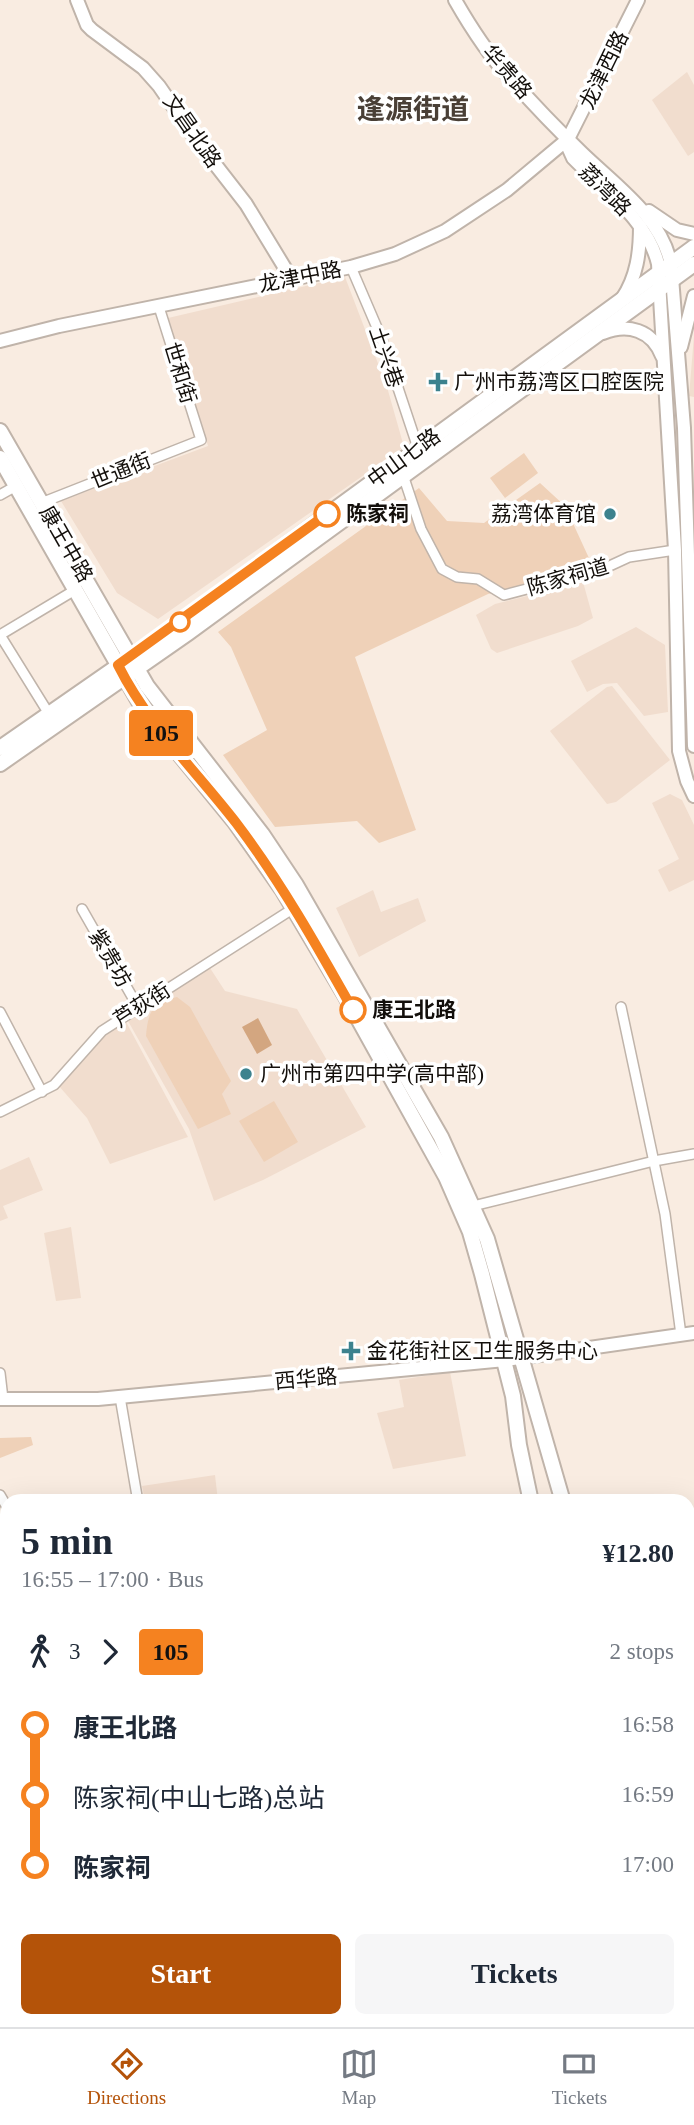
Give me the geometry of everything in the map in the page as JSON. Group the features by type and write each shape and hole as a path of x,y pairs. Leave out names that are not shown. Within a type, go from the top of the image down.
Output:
{"main road":[{"name":"文昌北路","path":"77,0 87,25 143,68 159,86 246,204 291,278"},
{"name":"华贵路","path":"455,0 496,63 568,139"},
{"name":"龙津西路","path":"568,139 638,0"},
{"name":"龙津中路","path":"0,341 50,328 351,267 395,254 445,231 507,190 568,139"},
{"name":"荔湾路","path":"568,139 624,192 657,230 666,247 664,364 675,550 679,751 687,782 694,796"},
{"name":"荔湾路","path":"568,139 573,158 640,226 656,253 665,277 684,428 694,746"},
{"path":"624,192 667,225 684,233 694,234"},
{"path":"621,302 635,270 640,226"},
{"path":"665,277 694,247"},
{"path":"665,277 694,264"},
{"name":"中山七路","path":"184,628 418,448 621,302 665,277"},
{"name":"中山七路","path":"0,764 127,667 402,475 590,339 665,277"},
{"path":"679,379 681,348 694,296"},
{"path":"590,339 610,330 637,330 646,333 657,344 664,364"},
{"name":"康王中路","path":"0,431 127,667"},
{"name":"康王中路","path":"0,458 75,590 127,667"},
{"path":"127,667 160,732 246,836 294,908 446,1177 475,1249 505,1360 530,1494"},
{"path":"127,667 157,700 273,849 435,1127 487,1239 561,1494"},
{"name":"中山七路","path":"0,748 49,714 127,667"},
{"path":"496,1330 508,1335 513,1326"},
{"name":"西华路","path":"2,1399 120,1397 505,1360 688,1334"}],"street":[{"name":"土兴巷","path":"351,267 381,337 418,448"},
{"name":"世和街","path":"159,307 201,440"},
{"name":"世通街","path":"41,503 201,440"},
{"name":"陈家祠道","path":"402,475 421,530 442,569 457,577 478,579 503,595 597,571 629,557 675,550"},
{"path":"0,495 16,486"},
{"path":"49,714 0,635 75,590"},
{"name":"芦荻街","path":"0,1112 41,1092 60,1078 102,1031 294,908"},
{"name":"紫贵坊","path":"82,909 138,1007"},
{"path":"621,1007 688,1334"},
{"path":"0,1012 41,1092"},
{"path":"473,1206 654,1161 694,1154"},
{"path":"0,1373 2,1399"},
{"path":"120,1397 137,1494"}],"shaded area":[{"path":"687,72 694,85 694,152 688,156 652,100"},
{"path":"345,277 387,387 404,447 158,619 117,593 61,501 208,446 168,318"},
{"path":"694,336 694,397 689,396"},
{"path":"524,453 538,473 505,498 490,478"},
{"path":"540,483 565,506 594,569 488,594 355,657 416,830 379,843 357,821 275,827 223,755 267,730 231,647 218,632 419,488 447,521 484,523"},
{"path":"583,582 593,618 578,626 497,653 491,649 476,615 495,604"},
{"path":"636,627 665,645 668,712 644,716 617,683 603,684 587,692 571,661"},
{"path":"612,686 670,760 616,802 607,804 550,731 607,687"},
{"path":"670,794 682,800 694,825 694,880 669,892 658,870 679,859 652,803"},
{"path":"373,890 381,912 418,898 426,921 359,957 336,908"},
{"name":"广州市第四中学(高中部)","path":"210,968 225,991 297,1009 366,1127 263,1180 214,1201 189,1129 128,1021"},
{"path":"177,997 190,1007 231,1081 222,1094 231,1114 198,1129 146,1036 153,1010 162,1002"},
{"path":"258,1018 272,1045 257,1054 242,1027"},
{"path":"125,1020 188,1137 110,1164 87,1118 58,1085 103,1035"},
{"path":"274,1101 298,1142 264,1162 239,1121"},
{"path":"29,1157 43,1190 3,1206 8,1218 0,1221 0,1170"},
{"path":"71,1227 81,1298 56,1301 44,1233"},
{"path":"450,1372 466,1456 393,1469 377,1413 404,1407 399,1380"},
{"path":"31,1437 33,1445 0,1458 0,1438"},
{"path":"215,1475 217,1494 144,1494 142,1486"}],"bus line":[{"name":"105","path":"327,514 118,665 145,712 216,797 270,870 353,1010"}],"place":[{"name":"广州市荔湾区口腔医院","path":"438,382"},
{"name":"陈家祠","path":"327,514"},
{"name":"荔湾体育馆","path":"610,514"},
{"name":"康王北路","path":"353,1010"},
{"name":"广州市第四中学(高中部)","path":"246,1074"},
{"name":"金花街社区卫生服务中心","path":"351,1351"}],"district":[{"name":"逢源街道","path":"413,109"}]}
